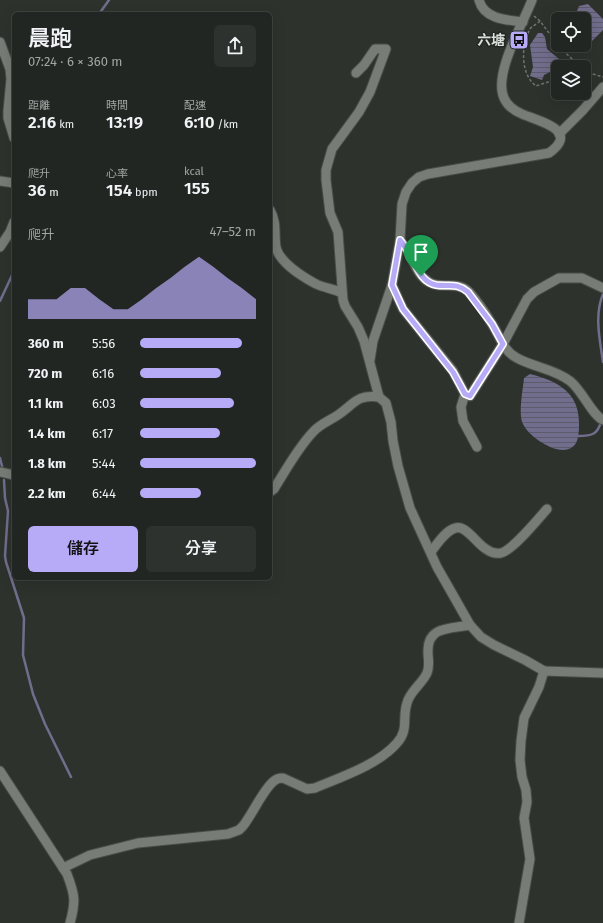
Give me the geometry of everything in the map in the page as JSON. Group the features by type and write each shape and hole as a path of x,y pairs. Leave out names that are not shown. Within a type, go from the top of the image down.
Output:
{"street":[{"path":"479,0 482,8 488,14 497,18 524,18"},
{"path":"369,364 373,341 392,285 400,240 402,204 406,192 412,183 418,178 428,174 549,153 556,148 560,141 557,129 550,124 521,114 510,107 504,100 501,91 506,59 532,0"},
{"path":"0,42 10,69 11,78 8,118 12,131"},
{"path":"356,73 364,65 375,49 386,49 370,92 352,123 332,149 326,170 326,180 330,212 338,232 343,300 364,341 379,397 386,404 391,422 398,466 410,508 449,588 470,625 482,637 494,645 544,671 603,673"},
{"path":"559,134 603,87"},
{"path":"0,181 12,183"},
{"path":"272,216 275,226 276,248 281,258 298,272 317,284 332,288 342,293"},
{"path":"0,247 12,227"},
{"path":"400,240 421,276 428,282 436,285 455,285 462,287 468,292 492,324 503,344 516,358 569,380 588,402 596,415 603,420"},
{"path":"392,285 403,309 453,372 465,394 470,396 503,344 527,299 534,292 559,278 582,278 603,288"},
{"path":"465,394 460,407 463,421 477,446"},
{"path":"272,490 313,432 323,423 338,415 358,399 369,396 379,397"},
{"path":"0,472 12,475"},
{"path":"431,552 448,532 455,528 462,529 481,546 491,552 500,554 518,540 547,509"},
{"path":"63,868 90,855 138,843 228,834 239,830 243,826 267,788 278,778 283,778 307,788 314,788 376,761 385,755 403,735 407,703 410,696 425,678 428,670 429,640 433,634 438,631 470,625"},
{"path":"519,923 530,859 524,818 527,802 520,760 521,741 524,718 539,687 544,671"},
{"path":"0,771 63,868 73,890 75,900 70,923"}],"path":[{"path":"524,18 535,16 561,49 573,60"},
{"path":"540,21 531,28 525,42 524,56 526,72 530,82 536,86 551,81"},
{"path":"591,73 603,77"}],"shaded area":[{"path":"588,4 603,19 603,30 591,42 591,12 577,12 579,6"},
{"path":"538,33 542,33 545,37 547,49 559,59 566,60 551,60 551,72 544,75 542,80 530,76 533,67 530,45"},
{"path":"530,374 551,381 560,386 573,398 579,417 579,429 576,442 571,448 565,450 558,449 544,444 531,434 523,424 521,408 524,378"}],"waterway":[{"path":"100,12 109,0"},
{"path":"0,301 12,275"},
{"path":"603,294 600,302 598,319 603,362"},
{"path":"578,436 593,434 600,426 601,421"},
{"path":"0,458 3,470"},
{"path":"4,480 5,498 8,511 5,556 24,618 23,655 33,694 45,724 71,777"}],"place":[{"name":"六塘","path":"519,40"}],"route":[{"path":"400,240 409,253 421,276 428,282 436,285 455,285 462,287 468,292 492,324 503,344 470,396 465,394 453,372 403,309 400,303 392,285 400,240"}]}
